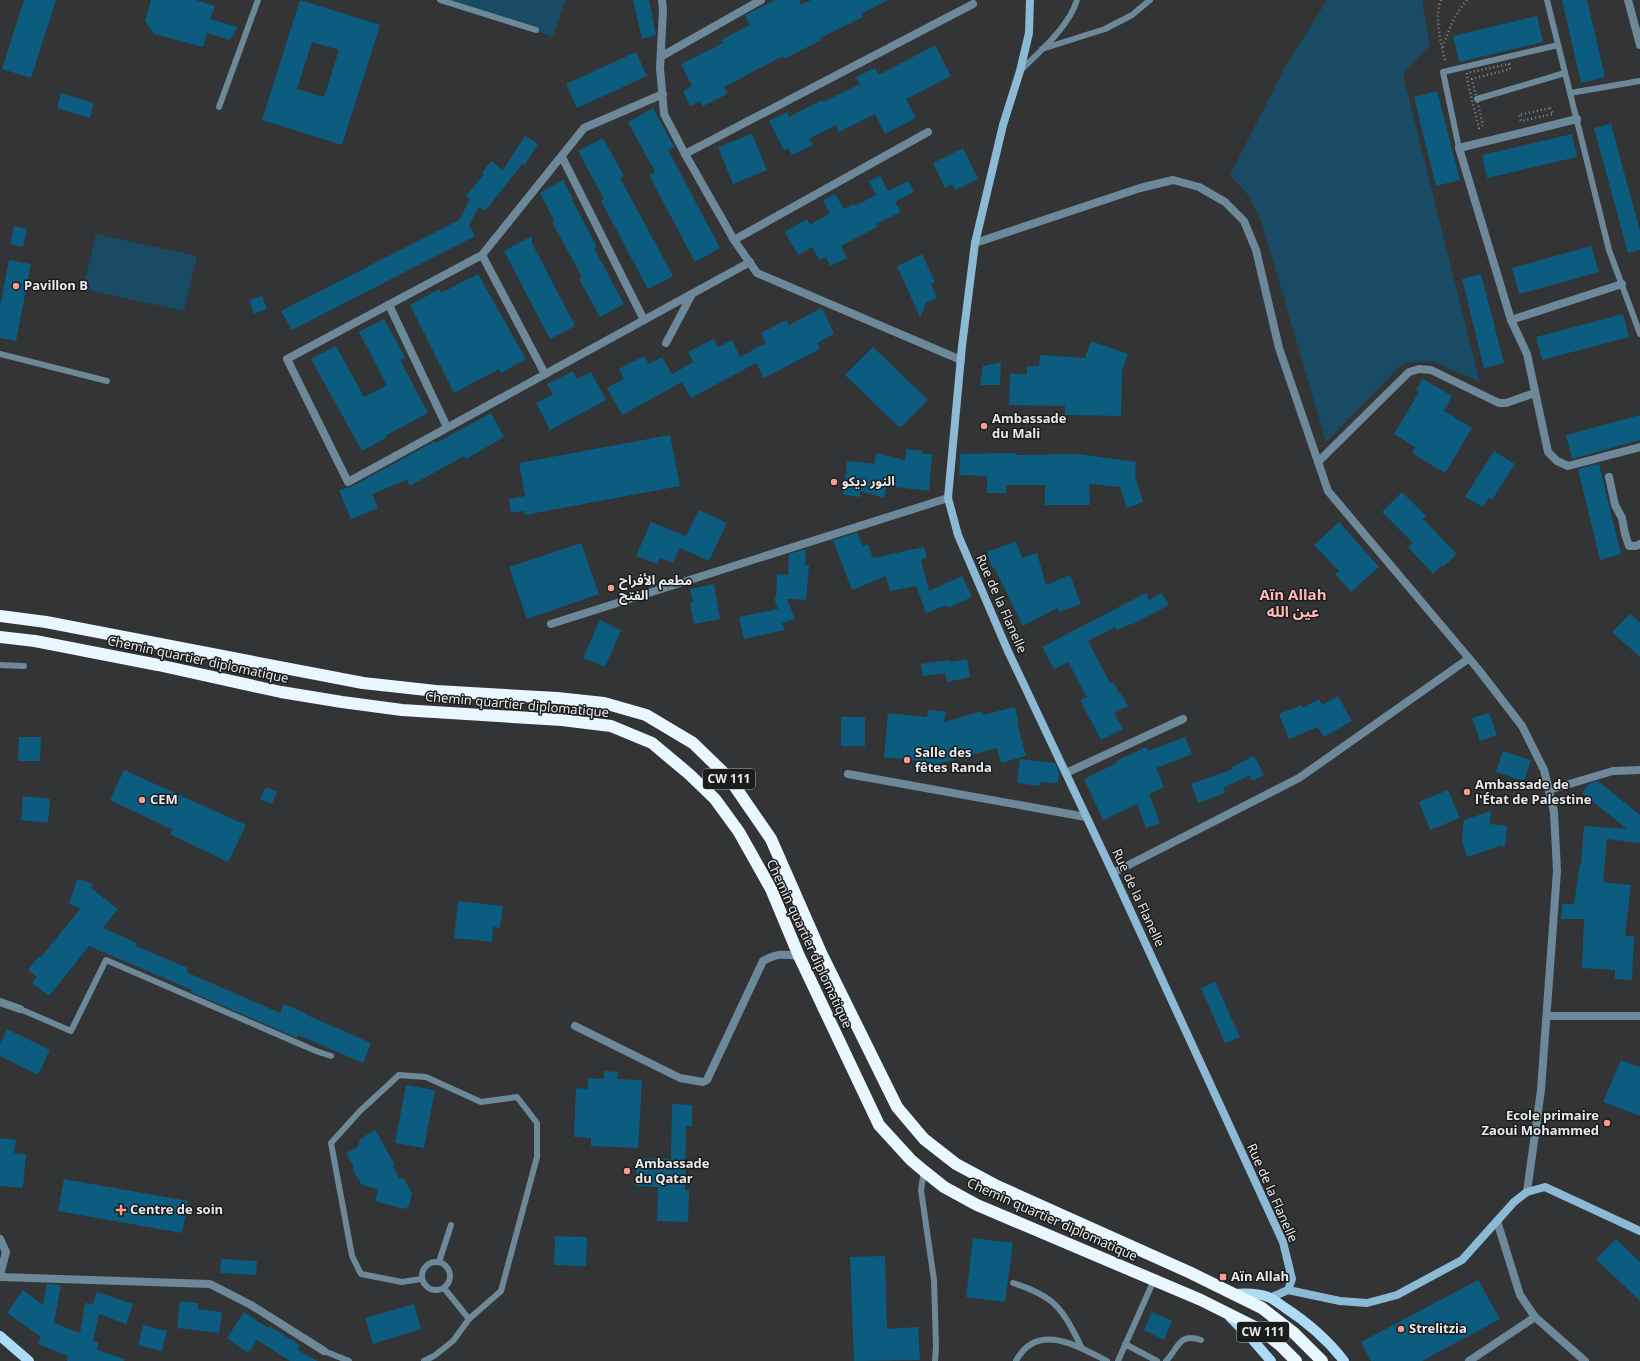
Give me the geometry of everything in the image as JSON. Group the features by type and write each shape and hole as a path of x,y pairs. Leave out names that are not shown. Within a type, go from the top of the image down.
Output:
{"highway":[{"name":"CW 111","path":"0,616 46,622 363,683 436,691 557,698 604,703 646,715 693,743 723,773 771,839 821,953 897,1107 924,1139 956,1164 997,1186 1191,1273 1234,1294"},
{"name":"Chemin quartier diplomatique","path":"0,637 34,641 158,665 281,692 342,702 402,710 554,720 611,726 652,743 689,774 715,799 739,832 771,889 799,956 879,1125 911,1160 944,1187 977,1205 1201,1300 1261,1330 1280,1344 1296,1361"},
{"path":"1234,1294 1262,1308 1279,1320 1322,1361"}],"main road":[{"path":"1234,1294 1249,1293 1270,1298 1314,1330 1332,1346 1344,1361"},
{"path":"1224,1311 1252,1339 1271,1361"},
{"path":"0,1336 29,1361"}],"street":[{"path":"662,0 662,56 660,68 664,114 734,240 757,273 961,360"},
{"path":"662,56 761,0"},
{"path":"551,624 948,498 961,360 975,243 1003,125 1020,71 1029,33 1030,0"},
{"path":"1628,0 1640,44"},
{"path":"685,154 974,4"},
{"path":"663,94 584,128 482,255 287,359 348,482 750,262"},
{"path":"1577,119 1459,148 1511,320 1527,354 1548,452 1557,462 1568,466 1640,447"},
{"path":"734,240 928,132"},
{"path":"562,157 644,320"},
{"path":"975,243 1140,188 1173,180 1199,187 1225,202 1244,221 1256,250 1279,348 1328,491 1522,726 1544,770 1554,812 1557,871 1541,1090 1527,1192"},
{"path":"482,255 545,374"},
{"path":"1511,320 1622,284"},
{"path":"666,343 693,294"},
{"path":"389,305 447,427"},
{"path":"1318,462 1408,372 1419,369 1431,370 1499,403 1506,403 1535,393"},
{"path":"1609,476 1616,505 1622,518 1629,546 1636,546 1640,544"},
{"name":"Rue de la Flanelle","path":"948,498 958,535 1007,649 1113,873 1283,1242 1292,1279 1288,1290"},
{"path":"1113,873 1299,778 1468,659"},
{"path":"1066,773 1183,719"},
{"path":"1548,790 1613,771 1640,770"},
{"path":"848,774 1086,816"},
{"path":"574,1026 680,1078 703,1082 707,1080 763,961 773,955 780,954 799,956"},
{"path":"0,1002 20,1009"},
{"path":"1546,1016 1640,1016"},
{"path":"1270,1298 1288,1290 1340,1301 1367,1303 1398,1295 1462,1260 1514,1202 1527,1192 1545,1187 1574,1199 1640,1231"},
{"path":"1497,1221 1520,1295 1535,1317 1585,1361"},
{"path":"0,1239 6,1252 0,1276 210,1284 250,1305 324,1352"},
{"path":"1469,1361 1535,1317"}],"lane":[{"path":"219,107 258,0"},
{"path":"440,0 536,30"},
{"path":"1020,71 1058,32 1075,8 1077,0"},
{"path":"1042,49 1105,29 1132,15 1150,0"},
{"path":"1547,0 1609,250 1640,334"},
{"path":"1459,148 1443,72 1558,45"},
{"path":"1477,99 1565,73"},
{"path":"1570,93 1640,81"},
{"path":"0,354 107,381"},
{"path":"0,665 24,666"},
{"path":"20,1009 71,1031 106,960 308,1048 331,1056"},
{"path":"421,1278 402,1282 361,1274 352,1256 331,1143 360,1111 399,1075 426,1077 481,1102 517,1098 537,1123 537,1156 501,1291 469,1319 453,1342 434,1356 424,1361"},
{"path":"924,1171 921,1190 934,1280 935,1361"},
{"path":"439,1262 450,1225"},
{"path":"434,1261 439,1262 443,1263 449,1271 450,1280 444,1288 440,1290 430,1289 423,1283 421,1278 422,1269 425,1265 434,1261"},
{"path":"1118,1361 1154,1280"},
{"path":"1013,1283 1031,1289 1052,1301 1062,1311 1082,1348"},
{"path":"444,1288 469,1319"},
{"path":"1016,1361 1024,1348 1048,1338 1058,1339 1082,1348 1106,1361"},
{"path":"1166,1361 1178,1343 1184,1339 1195,1338 1201,1340"},
{"path":"1125,1344 1157,1361"},
{"path":"324,1352 349,1361"}],"path":[{"path":"1441,0 1438,7 1439,28 1447,66 1443,72"},
{"path":"1442,48 1453,20 1467,0"},
{"path":"1550,108 1553,114 1521,121 1519,115 1550,108"}],"shaded area":[{"path":"439,0 565,0 553,37"},
{"path":"1327,0 1422,0 1430,45 1403,74 1480,382 1432,361 1403,363 1326,442 1261,220 1249,196 1230,175 1285,67"},
{"path":"96,234 197,256 184,311 83,289"}],"building":[{"path":"24,0 56,0 31,78 2,69"},
{"path":"151,0 196,0 215,6 210,19 238,27 230,40 207,33 203,47 154,34 145,21"},
{"path":"300,0 380,25 342,145 262,120","holes":["312,42 339,50 324,97 297,89"]},
{"path":"633,0 649,0 656,35 642,39"},
{"path":"775,0 799,0 801,5 811,0 888,0 861,14 863,17 820,38 821,40 784,59 783,56 724,87 727,94 703,106 700,101 690,106 683,91 692,86 681,64 723,43 721,40 750,25 745,15"},
{"path":"1562,0 1587,0 1605,77 1581,83"},
{"path":"1537,16 1543,42 1459,62 1453,36"},
{"path":"935,45 951,76 906,99 916,118 885,134 875,114 839,132 836,125 809,139 813,145 792,155 788,148 784,150 769,121 787,112 789,117 822,100 823,102 860,84 856,77 875,68 879,75"},
{"path":"636,52 647,76 577,108 566,84"},
{"path":"1437,91 1460,180 1436,186 1414,97"},
{"path":"61,93 94,103 90,118 57,108"},
{"path":"653,108 674,147 668,150 720,248 695,262 649,175 655,172 628,122"},
{"path":"1611,124 1640,231 1640,250 1628,253 1594,128"},
{"path":"752,134 767,170 733,184 718,147"},
{"path":"1572,134 1577,157 1487,178 1482,155"},
{"path":"525,136 538,144 524,166 522,164 485,211 479,207 469,225 475,236 292,330 281,311 459,220 470,199 466,196 484,174 482,173 491,161 503,170"},
{"path":"603,138 624,176 620,178 673,276 648,289 601,201 604,199 578,151"},
{"path":"963,148 978,179 955,190 952,184 945,188 933,163"},
{"path":"880,176 888,191 908,181 914,192 895,202 901,212 876,224 877,227 841,246 847,258 830,266 826,257 819,260 812,247 798,255 785,232 807,219 810,225 830,213 823,200 835,194 844,209 854,204 855,206 876,195 869,181"},
{"path":"563,180 597,247 594,248 624,304 600,317 579,279 582,277 552,222 554,220 540,193"},
{"path":"14,226 27,229 23,247 10,244"},
{"path":"532,236 532,243 575,326 550,339 504,251"},
{"path":"1591,246 1599,272 1519,294 1512,268"},
{"path":"922,254 935,282 931,284 937,298 926,303 920,317 897,266"},
{"name":"Pavillon B","path":"9,260 31,264 16,341 0,338 0,307"},
{"path":"478,274 526,359 501,373 499,369 454,393 410,305 439,289 441,293"},
{"path":"1481,274 1504,363 1484,368 1462,279"},
{"path":"262,296 267,309 254,314 249,300"},
{"path":"822,308 834,334 817,343 820,349 764,378 756,363 691,398 682,382 622,415 607,388 624,379 619,369 644,356 649,364 662,357 672,374 693,362 688,352 713,339 718,347 732,340 740,357 766,343 761,333 786,320 789,325"},
{"path":"1623,314 1629,337 1542,360 1536,337"},
{"path":"384,319 405,358 400,360 428,413 385,436 386,438 362,451 311,359 336,346 364,397 387,385 359,332"},
{"path":"1091,341 1128,354 1122,371 1121,416 1065,415 1065,406 1009,405 1010,374 1027,374 1027,366 1039,366 1040,355 1085,358"},
{"path":"873,347 928,400 902,426 898,426 845,375"},
{"path":"1001,362 1000,385 980,385 983,366"},
{"path":"573,371 577,379 591,372 606,400 550,430 536,403 553,394 547,384"},
{"path":"1423,379 1452,396 1444,411 1472,428 1445,473 1412,453 1415,447 1394,434 1419,392 1416,390"},
{"path":"491,413 504,437 466,459 464,456 410,486 407,480 372,494 378,508 351,519 339,490 351,487 435,441 436,443"},
{"path":"1640,415 1640,440 1572,459 1566,435"},
{"path":"670,435 680,486 525,515 524,511 511,513 509,499 525,496 519,463"},
{"path":"906,449 923,451 923,454 932,454 929,491 887,486 884,498 860,491 860,497 843,495 847,461 874,464 876,453 905,460"},
{"path":"1494,451 1515,464 1492,500 1489,498 1483,507 1465,497"},
{"path":"1016,453 1016,455 1078,454 1136,462 1135,476 1143,502 1127,508 1120,487 1089,484 1090,505 1045,505 1045,485 1006,485 1006,493 987,493 987,476 959,475 960,454"},
{"path":"1599,464 1621,554 1600,560 1578,469"},
{"path":"1402,492 1426,516 1423,519 1457,554 1433,574 1408,547 1413,543 1382,512"},
{"path":"699,510 727,523 709,561 680,548 673,563 660,558 657,564 636,556 651,522 686,536"},
{"path":"1339,522 1379,567 1351,592 1335,574 1339,571 1314,545"},
{"path":"857,533 863,546 868,544 873,558 924,547 927,558 921,560 929,591 962,576 972,597 948,608 947,605 926,613 916,586 890,591 886,576 852,590 833,540"},
{"path":"1016,541 1022,558 1037,553 1046,585 1070,575 1081,604 1059,612 1057,608 1023,626 994,567 992,568 987,552"},
{"path":"581,543 599,594 527,619 509,567"},
{"path":"806,550 805,565 809,565 806,600 787,599 795,619 782,623 785,630 744,639 739,617 778,609 774,598 776,597 777,574 788,575 789,554"},
{"path":"714,584 720,619 694,624 690,603 693,602 690,589"},
{"path":"1146,593 1149,600 1162,593 1169,605 1131,625 1130,624 1117,630 1115,627 1088,641 1110,683 1113,682 1128,706 1114,713 1123,729 1101,740 1080,700 1087,697 1068,662 1054,669 1042,647"},
{"path":"1630,614 1640,623 1640,657 1612,632"},
{"path":"600,620 621,630 605,667 583,658"},
{"path":"967,659 970,677 947,682 945,673 923,676 921,664"},
{"path":"1338,696 1352,721 1324,737 1318,727 1289,739 1279,714 1301,705 1303,708 1319,699 1322,705"},
{"path":"1015,707 1019,723 1017,723 1026,756 1001,763 997,748 930,766 931,762 884,757 888,713 927,717 928,710 946,712 944,722 982,711 983,715"},
{"path":"1489,713 1497,735 1480,741 1472,718"},
{"path":"841,717 865,717 865,746 841,746"},
{"path":"19,737 41,737 40,761 18,761"},
{"path":"1185,737 1192,754 1156,768 1164,787 1149,794 1160,823 1146,828 1137,804 1103,820 1084,779 1117,763 1116,761 1146,747 1148,751"},
{"path":"1503,751 1531,760 1524,781 1496,772"},
{"path":"1254,756 1264,775 1252,781 1250,775 1223,788 1225,793 1198,803 1191,784 1233,769 1232,767"},
{"path":"1020,759 1055,763 1059,772 1058,783 1040,782 1040,786 1017,783"},
{"path":"124,770 246,825 228,862 170,834 173,830 110,800"},
{"path":"1598,781 1640,815 1640,843 1607,839 1603,882 1631,885 1625,936 1634,936 1632,980 1615,979 1615,970 1582,968 1584,919 1561,919 1562,904 1574,904 1581,864 1584,826 1627,829 1582,793 1589,784"},
{"path":"266,787 277,792 272,804 260,799"},
{"path":"1448,790 1460,818 1430,830 1419,802"},
{"path":"23,796 50,799 48,823 21,820"},
{"path":"1491,811 1490,824 1507,826 1505,847 1500,846 1467,857 1462,840 1464,820"},
{"path":"77,879 93,884 91,888 118,909 103,928 137,943 136,946 188,968 186,972 280,1013 284,1004 371,1043 363,1063 298,1035 297,1038 191,992 192,990 89,946 49,996 32,983 37,977 28,970 39,956 41,957 81,908 69,904"},
{"path":"458,901 503,906 500,928 493,927 492,942 454,938"},
{"path":"1215,982 1240,1037 1225,1043 1201,988"},
{"path":"7,1029 50,1050 38,1075 0,1056 0,1044"},
{"path":"1621,1060 1640,1067 1640,1116 1603,1102"},
{"path":"604,1071 618,1072 617,1079 642,1080 638,1148 591,1146 591,1138 574,1137 576,1088 588,1089 588,1078 604,1079"},
{"path":"406,1085 435,1090 424,1148 395,1143"},
{"path":"672,1104 692,1105 692,1126 686,1126 685,1190 689,1190 688,1222 657,1221 658,1187 636,1186 637,1158 671,1159"},
{"path":"375,1130 394,1163 393,1167 399,1178 404,1179 412,1193 409,1206 404,1209 375,1201 378,1189 362,1185 353,1171 354,1167 346,1153 358,1147 360,1139"},
{"path":"0,1138 16,1140 14,1153 26,1154 23,1188 0,1186"},
{"path":"64,1179 188,1201 182,1233 58,1211"},
{"path":"555,1236 587,1237 586,1266 554,1265"},
{"path":"973,1238 1013,1243 1005,1302 966,1297"},
{"path":"1616,1239 1640,1262 1640,1301 1596,1259"},
{"path":"885,1256 887,1329 918,1327 920,1360 854,1361 850,1257"},
{"path":"221,1259 257,1261 256,1275 220,1273"},
{"path":"1478,1280 1500,1319 1422,1361 1371,1361 1361,1342"},
{"path":"47,1284 61,1285 54,1323 80,1333 85,1303 93,1304 97,1292 133,1304 126,1324 99,1314 93,1341 99,1343 97,1350 124,1359 124,1361 67,1361 68,1356 38,1344 41,1337 7,1313 23,1290 43,1305"},
{"path":"180,1301 198,1303 198,1309 222,1312 219,1333 177,1328"},
{"path":"414,1304 421,1329 373,1344 365,1318"},
{"path":"244,1312 268,1328 269,1326 300,1345 297,1350 318,1361 290,1361 257,1340 248,1353 227,1338"},
{"path":"1152,1312 1172,1321 1164,1340 1144,1330"},
{"path":"143,1325 167,1331 162,1351 138,1345"}],"place":[{"name":"Pavillon B","path":"16,286"},
{"name":"Ambassade du Mali","path":"984,426"},
{"name":"النور ديكو","path":"834,482"},
{"name":"مطعم الأفراح الفتح","path":"611,588"},
{"name":"Salle des fêtes Randa","path":"907,760"},
{"name":"Ambassade de l'État de Palestine","path":"1467,792"},
{"name":"CEM","path":"142,800"},
{"name":"Ecole primaire Zaoui Mohammed","path":"1607,1123"},
{"name":"Ambassade du Qatar","path":"627,1171"},
{"name":"Centre de soin","path":"121,1210"},
{"name":"Aïn Allah","path":"1223,1277"},
{"name":"Strelitzia","path":"1401,1329"}],"district":[{"name":"Aïn Allah عين الله","path":"1293,604"}]}
